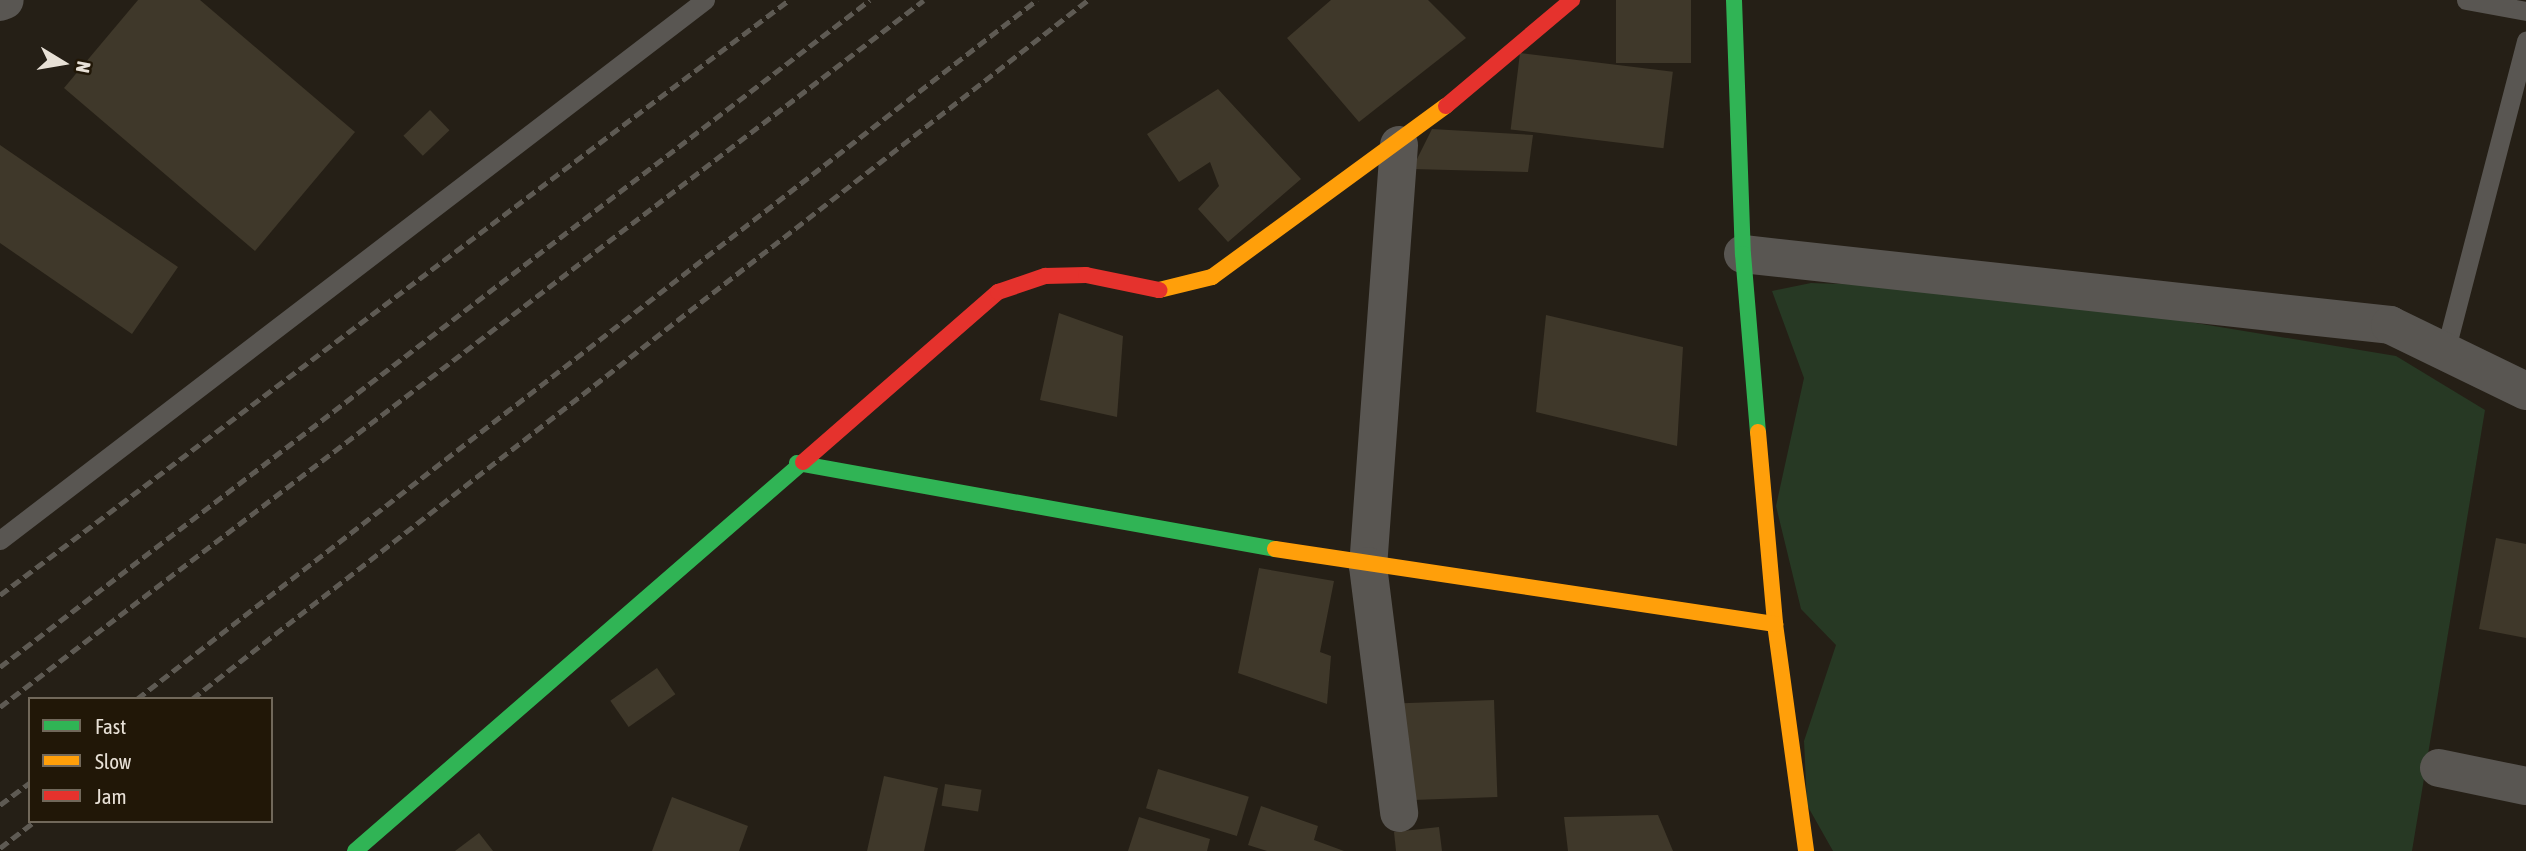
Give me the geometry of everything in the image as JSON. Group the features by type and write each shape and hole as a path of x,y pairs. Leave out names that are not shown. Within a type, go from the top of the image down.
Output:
{"street":[{"path":"0,2 5,0"},
{"path":"355,851 797,463 998,292 1045,276 1086,275 1166,291 1212,277 1399,145 1572,0"},
{"path":"1734,0 1743,254 1775,624 1806,851"},
{"path":"1399,145 1368,566 1399,813"},
{"path":"1743,254 2390,325 2526,391"},
{"path":"797,463 1368,566 1775,624"},
{"path":"2439,768 2526,786"}],"lane":[{"path":"0,540 705,0"},
{"path":"2466,0 2526,11"},
{"path":"2445,352 2526,40"}],"green space":[{"path":"1811,283 1990,289 2396,356 2485,410 2412,851 1833,851 1807,805 1804,741 1836,645 1801,609 1776,506 1804,378 1772,291"}],"building":[{"path":"138,0 200,0 355,132 255,251 64,88"},
{"path":"1331,0 1428,0 1466,38 1359,122 1287,38"},
{"path":"1616,0 1691,0 1691,63 1616,63"},
{"path":"1520,53 1673,72 1663,148 1511,129"},
{"path":"1218,89 1301,179 1228,242 1198,209 1219,186 1210,162 1179,182 1147,134"},
{"path":"430,110 449,130 423,156 403,136"},
{"path":"1432,129 1533,135 1528,172 1412,169"},
{"path":"0,145 178,267 132,334 0,243"},
{"path":"1059,313 1123,336 1117,417 1040,400"},
{"path":"1546,315 1683,347 1677,446 1536,412"},
{"path":"2496,538 2526,544 2526,638 2479,629"},
{"path":"1259,568 1334,581 1320,652 1331,656 1327,704 1238,673"},
{"path":"657,668 675,694 629,727 610,701"},
{"path":"1494,700 1497,797 1405,800 1402,703"},
{"path":"1158,769 1249,797 1237,836 1146,808"},
{"path":"884,776 938,788 924,851 867,851"},
{"path":"945,784 982,790 978,812 942,806"},
{"path":"672,797 748,826 739,851 652,851"},
{"path":"1261,806 1318,826 1314,840 1344,851 1267,851 1248,845"},
{"path":"1658,815 1673,851 1568,851 1564,817"},
{"path":"1139,817 1210,839 1207,851 1128,851"},
{"path":"1439,827 1442,851 1396,851 1394,832"},
{"path":"479,833 493,851 455,851"}],"railway":[{"path":"0,595 789,0"},
{"path":"0,667 870,0"},
{"path":"0,707 924,0"},
{"path":"140,697 1037,0"},
{"path":"195,697 1088,0"},
{"path":"0,805 28,784"},
{"path":"0,848 32,823"}],"traffic: fast":[{"path":"1734,0 1743,254 1758,432"},
{"path":"355,851 803,462"},
{"path":"797,463 1275,549"}],"traffic: slow":[{"path":"1159,290 1212,277 1446,106"},
{"path":"1758,432 1775,624 1806,851"},
{"path":"1275,549 1775,624"}],"traffic: jam":[{"path":"1446,106 1572,0"},
{"path":"803,462 998,292 1045,276 1086,275 1159,290"}]}
